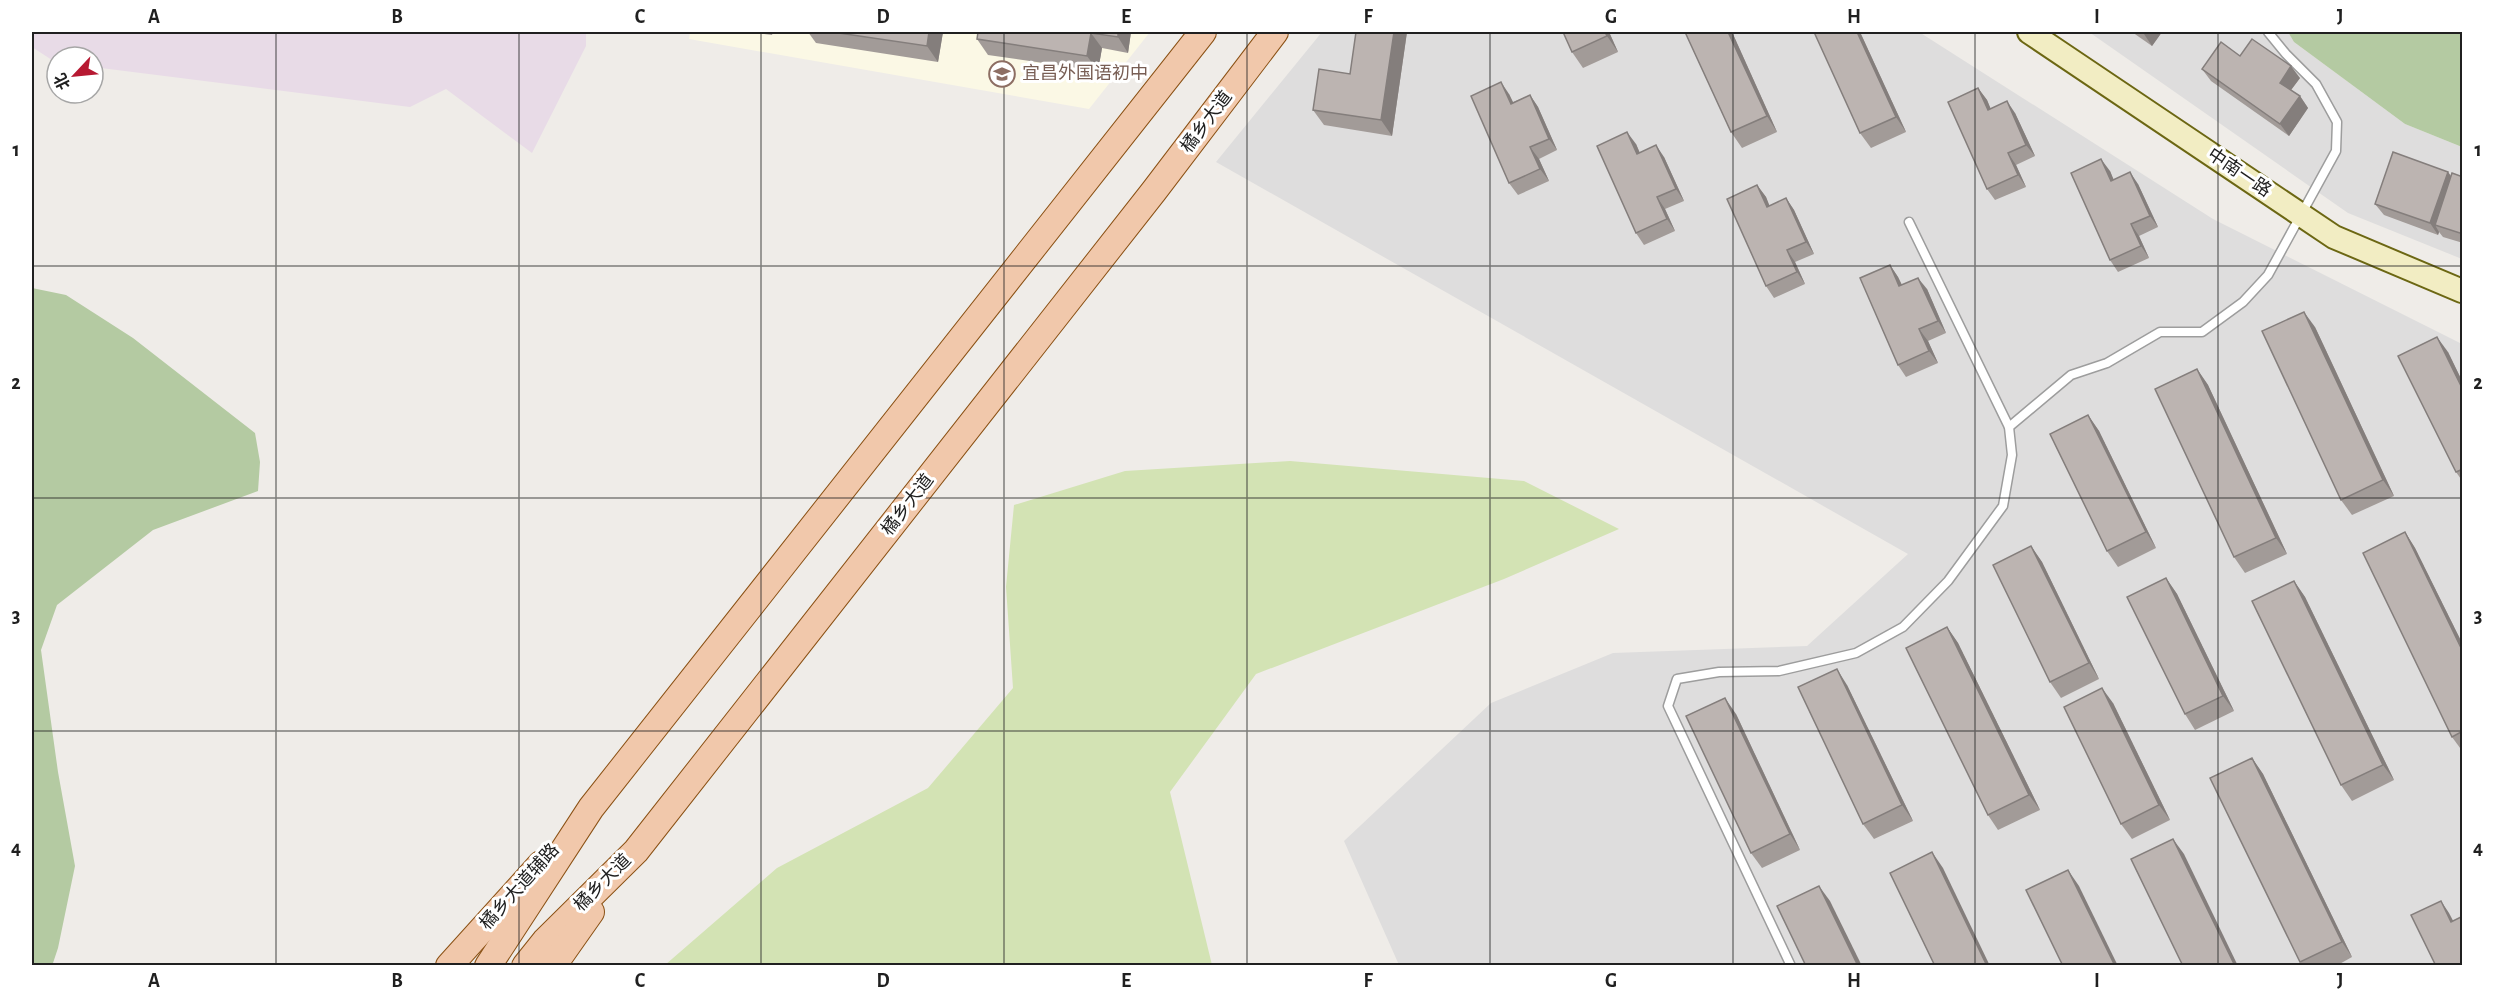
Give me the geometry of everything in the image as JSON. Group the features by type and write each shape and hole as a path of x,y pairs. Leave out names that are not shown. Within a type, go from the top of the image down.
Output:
{"main road":[{"path":"488,966 591,808 1203,32"},
{"name":"橘乡大道","path":"525,966 545,941 636,851 1154,191 1275,32"},
{"name":"橘乡大道辅路","path":"449,966 591,808"},
{"path":"553,966 636,851"}],"street":[{"name":"中南一路","path":"2029,32 2334,237 2463,291"}],"lane":[{"path":"2009,427 2071,375 2107,363 2160,332 2202,332 2243,302 2268,275 2337,151 2337,122 2316,84 2268,32"},
{"path":"1791,966 1668,706 1677,679 1719,672 1779,671 1856,653 1903,627 1948,581 2003,506 2012,455 2009,427 1909,222"}],"shaded area":[{"path":"32,32 586,32 586,46 532,153 446,89 410,107 105,69 105,45 45,45 45,55 32,47"},
{"name":"宜昌外国语初中","path":"690,32 1150,32 1089,109 689,39"},
{"path":"1322,32 1919,32 2213,219 2462,344 2462,965 1399,965 1344,841 1491,703 1613,653 1807,646 1908,554 1216,162"},
{"path":"2089,32 2288,32 2294,42 2405,124 2462,147 2462,259 2348,213"}],"green space":[{"path":"2288,32 2462,32 2462,147 2405,124 2294,42"},
{"path":"32,288 66,295 133,338 255,433 260,462 258,491 153,530 57,605 41,650 58,772 75,866 58,948 52,966 32,965"},
{"path":"1290,461 1524,481 1619,529 1504,579 1256,674 1170,792 1212,965 665,965 777,868 928,788 1013,688 1006,587 1014,505 1125,471"}],"building":[{"path":"832,32 929,32 927,46"},
{"path":"978,32 1118,32 1118,37 1091,33 1087,56 977,39"},
{"path":"1356,32 1394,32 1381,120 1313,110 1319,69 1350,74"},
{"path":"1563,32 1605,32 1607,36 1572,52"},
{"path":"1685,32 1728,32 1767,116 1731,132"},
{"path":"1814,32 1857,32 1896,117 1860,133"},
{"path":"2252,39 2291,66 2280,83 2300,96 2280,124 2202,69 2221,42 2240,56"},
{"path":"1501,82 1511,104 1530,95 1549,139 1530,147 1540,169 1509,183 1471,96"},
{"path":"1978,88 1988,110 2007,101 2026,145 2008,153 2018,175 1987,189 1948,102"},
{"path":"1627,132 1637,154 1656,145 1676,189 1657,197 1667,219 1636,233 1597,146"},
{"path":"2393,152 2448,172 2430,223 2375,204"},
{"path":"2101,159 2111,181 2130,172 2150,216 2131,224 2141,246 2110,260 2071,173"},
{"path":"2452,173 2463,177 2463,234 2435,225"},
{"path":"1757,185 1767,207 1786,198 1806,242 1787,250 1797,272 1766,286 1727,199"},
{"path":"1890,265 1899,286 1918,278 1938,321 1919,329 1929,351 1898,365 1860,278"},
{"path":"2304,312 2383,480 2341,500 2262,331"},
{"path":"2437,337 2463,390 2463,469 2456,472 2398,356"},
{"path":"2197,369 2276,538 2234,557 2155,389"},
{"path":"2088,415 2146,532 2107,551 2050,434"},
{"path":"2405,532 2463,652 2463,731 2452,737 2363,553"},
{"path":"2031,546 2089,663 2050,682 1993,565"},
{"path":"2166,578 2223,696 2185,714 2127,597"},
{"path":"2294,581 2383,765 2341,785 2252,601"},
{"path":"1947,627 2029,795 1988,815 1906,648"},
{"path":"1837,669 1902,805 1863,824 1798,687"},
{"path":"2102,688 2159,805 2121,824 2064,707"},
{"path":"1725,698 1790,834 1751,853 1686,716"},
{"path":"2252,758 2342,942 2300,962 2210,778"},
{"path":"2173,839 2235,966 2183,966 2131,859"},
{"path":"1932,852 1987,966 1935,966 1890,873"},
{"path":"2068,870 2115,966 2063,966 2026,890"},
{"path":"1819,886 1858,966 1806,966 1777,906"},
{"path":"2441,901 2451,922 2463,916 2463,966 2436,966 2411,915"}],"place":[{"name":"宜昌外国语初中","path":"1002,74"}]}
